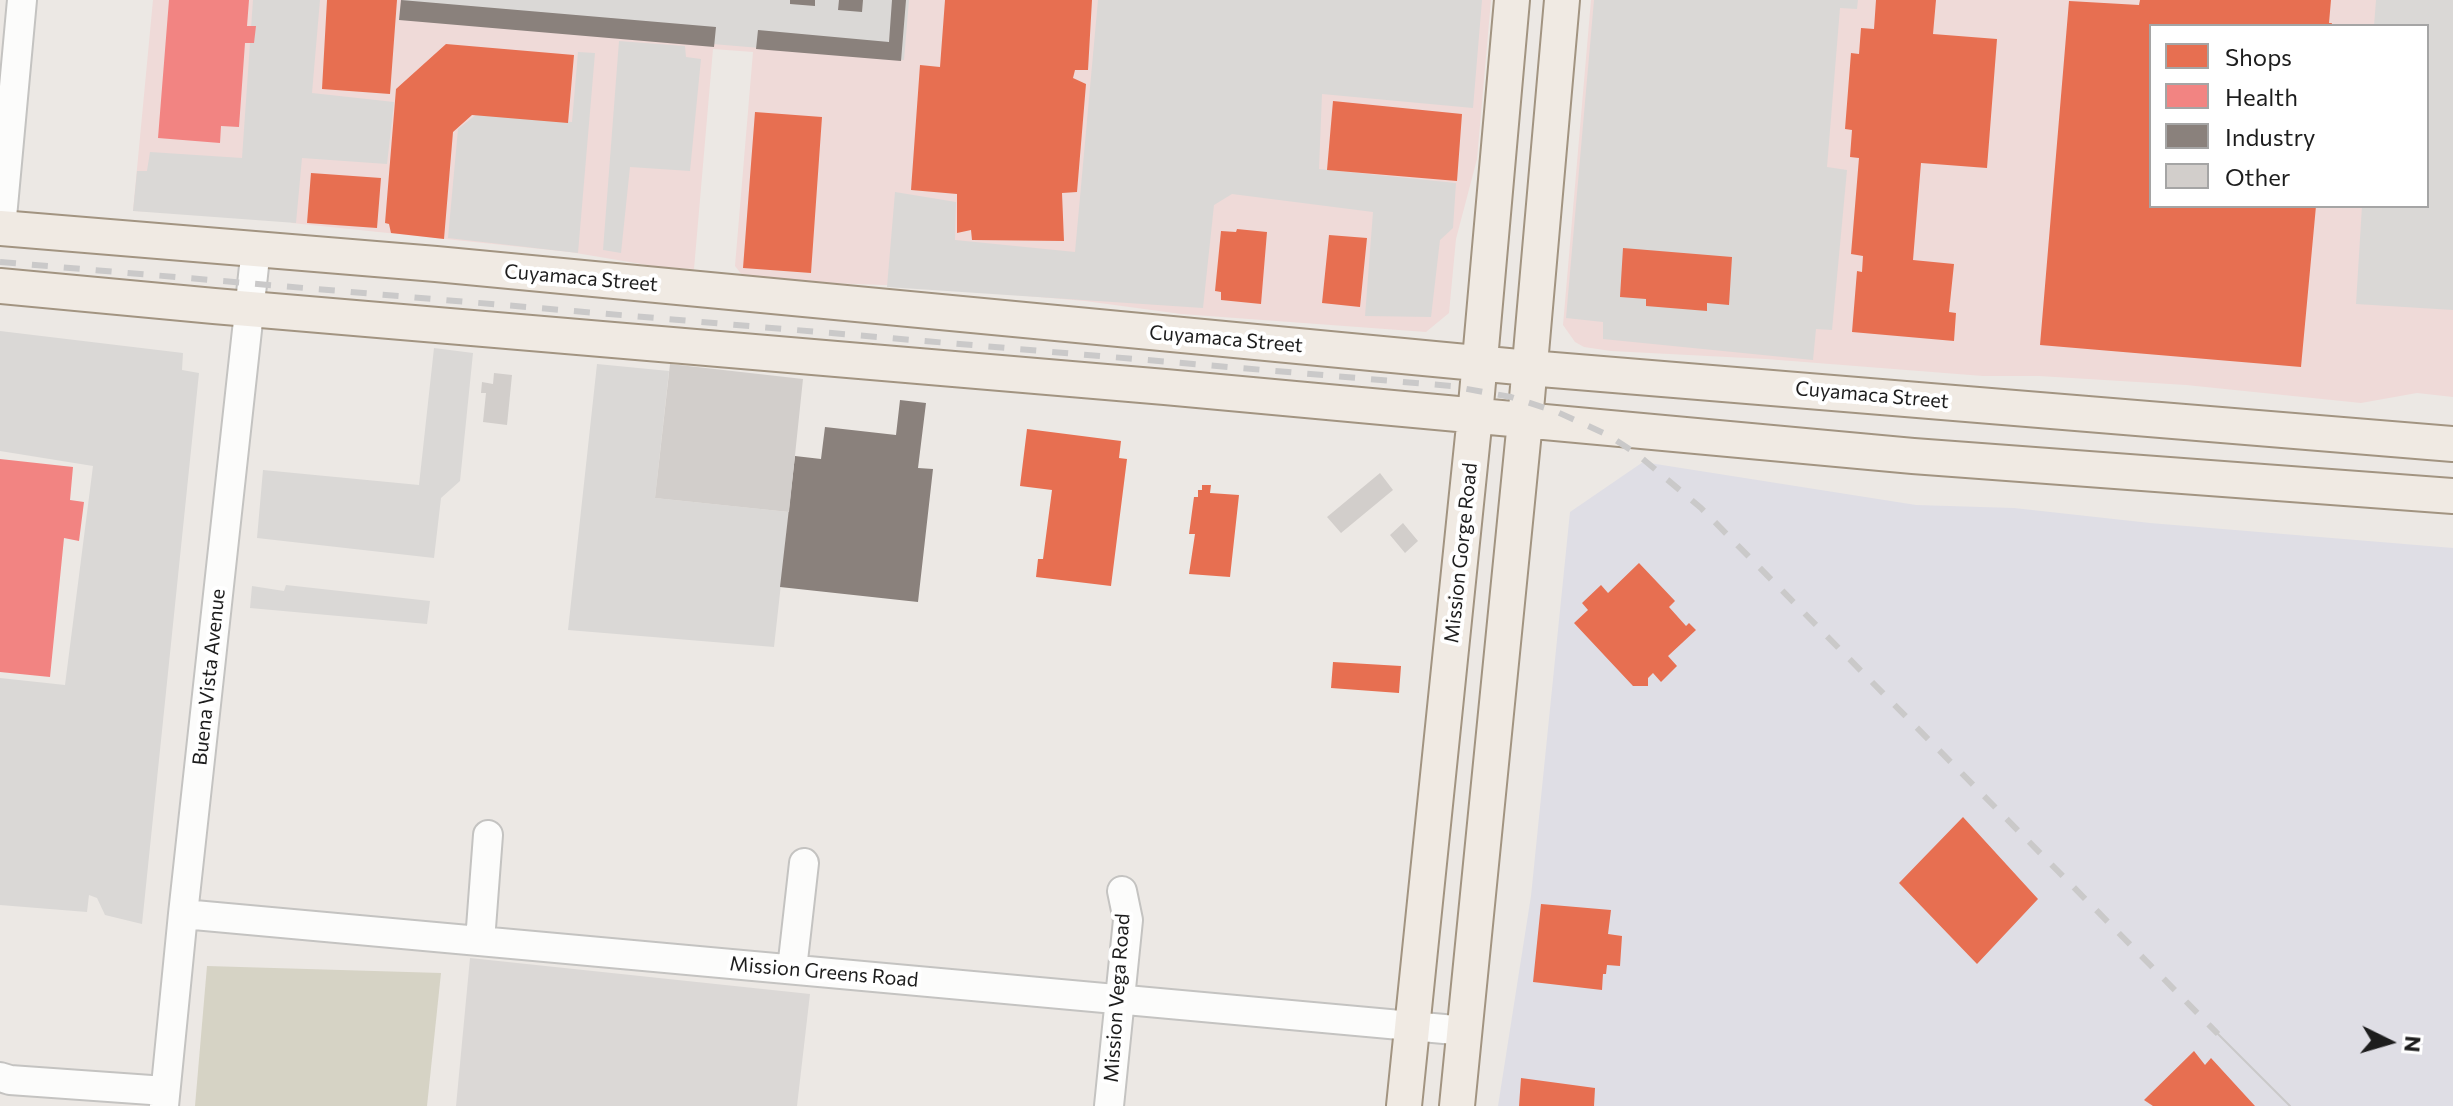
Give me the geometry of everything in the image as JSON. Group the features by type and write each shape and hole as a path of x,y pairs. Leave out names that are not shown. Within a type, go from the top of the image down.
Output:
{"main road":[{"name":"Mission Gorge Road","path":"1404,1106 1475,416 1512,0"},
{"path":"1457,1106 1525,421 1562,0"},
{"name":"Cuyamaca Street","path":"0,228 256,248 1529,368 2453,444"},
{"path":"0,286 1134,384 1927,457 2453,496"}],"street":[{"path":"0,228 22,0"},
{"name":"Buena Vista Avenue","path":"165,1099 256,248"},
{"path":"480,941 488,835"},
{"path":"792,969 804,863"},
{"name":"Mission Vega Road","path":"1109,1106 1128,920 1122,891"},
{"name":"Mission Greens Road","path":"183,914 1466,1031"},
{"path":"0,1077 165,1099"}],"shaded area":[{"path":"153,0 1491,0 1477,159 1456,239 1449,313 1426,332 1181,314 1085,301 911,286 826,283 742,275 735,266 753,52 713,49 694,269 659,267 570,252 292,223 282,216 133,211"},
{"path":"253,0 320,0 312,93 394,102 387,164 302,158 296,223 133,211 137,171 147,171 150,152 242,158"},
{"path":"402,0 909,0 904,60 401,18"},
{"path":"1098,0 1482,0 1473,108 1322,94 1319,169 1456,183 1453,228 1440,240 1431,317 1365,316 1373,212 1232,194 1214,205 1203,308 887,287 895,192 956,202 955,240 1075,252"},
{"path":"1591,0 2453,0 2453,397 2417,393 2361,403 2186,385 2039,376 1983,376 1766,359 1611,351 1584,347 1575,342 1563,325"},
{"path":"1594,0 1858,0 1857,9 1840,8 1827,167 1847,170 1832,330 1816,329 1813,360 1603,339 1603,322 1566,318"},
{"path":"2376,0 2453,0 2453,310 2356,304 2362,208 2429,208 2429,24 2374,24"},
{"path":"619,41 685,46 686,57 701,59 690,171 630,167 621,253 603,250"},
{"path":"578,52 595,53 578,253 448,238 458,129 477,114 572,122"},
{"path":"0,331 183,353 182,370 199,373 142,924 105,915 97,898 89,895 87,912 0,905 0,678 65,685 93,466 0,451"},
{"path":"434,348 473,353 460,481 441,498 434,558 257,538 263,470 419,485"},
{"path":"597,364 669,371 655,498 789,512 774,647 568,630"},
{"path":"1643,462 1916,505 2014,508 2150,523 2453,548 2453,1106 1498,1106 1531,896 1570,512"},
{"path":"286,585 430,601 427,624 250,608 252,586 284,591"},
{"path":"470,958 810,994 797,1106 456,1106"},
{"path":"207,966 441,973 427,1106 195,1106"}],"building: Shops":[{"path":"327,0 397,0 390,94 322,89"},
{"path":"945,0 1092,0 1088,70 1075,70 1073,78 1086,84 1077,192 1062,193 1064,241 972,240 971,230 957,233 957,194 911,190 920,65 940,67"},
{"path":"1876,0 1936,0 1933,34 1997,39 1987,168 1921,163 1913,260 1954,264 1949,312 1956,313 1954,341 1852,332 1857,271 1862,272 1863,256 1851,254 1859,158 1850,157 1852,130 1845,129 1851,53 1859,54 1861,28 1874,29"},
{"path":"2140,0 2331,0 2329,23 2332,24 2149,24 2149,208 2316,208 2301,367 2040,345 2069,1 2139,5"},
{"path":"446,44 574,55 568,123 472,115 453,132 444,239 391,233 389,224 385,223 396,89"},
{"path":"1333,101 1462,114 1457,181 1327,170"},
{"path":"755,112 822,117 811,273 743,268"},
{"path":"311,173 381,178 377,228 307,223"},
{"path":"1237,229 1267,232 1261,304 1221,300 1221,292 1215,291 1221,231 1236,232"},
{"path":"1329,235 1367,238 1360,307 1322,303"},
{"path":"1623,248 1732,257 1729,305 1707,303 1707,311 1646,306 1646,299 1620,297"},
{"path":"1027,429 1121,441 1119,458 1127,459 1111,586 1036,577 1038,559 1043,559 1052,490 1020,486"},
{"path":"1202,485 1211,485 1210,493 1239,495 1230,577 1189,574 1195,534 1189,534 1194,497 1198,497"},
{"path":"1639,563 1675,601 1669,607 1686,626 1689,623 1696,630 1668,656 1677,666 1661,682 1653,673 1648,678 1648,686 1633,686 1574,623 1588,610 1582,603 1601,585 1608,593"},
{"path":"1333,662 1401,666 1399,693 1331,688"},
{"path":"1963,817 2038,899 1977,964 1899,883"},
{"path":"1541,904 1611,910 1608,934 1622,936 1620,966 1607,965 1602,990 1533,982"},
{"path":"2194,1051 2205,1065 2211,1058 2255,1106 2153,1106 2144,1100"},
{"path":"1521,1078 1595,1088 1594,1106 1519,1106"}],"building: Health":[{"path":"169,0 249,0 247,26 256,26 254,43 245,43 239,127 221,126 220,143 158,138"},
{"path":"0,459 73,467 70,500 84,502 79,541 64,538 50,677 0,672"}],"building: Industry":[{"path":"401,0 716,27 714,47 399,20"},
{"path":"790,0 815,0 815,6 790,4"},
{"path":"839,0 863,0 862,12 838,10"},
{"path":"892,0 906,0 901,61 756,49 758,30 889,42"},
{"path":"900,400 926,403 918,468 933,469 918,602 780,587 795,456 821,459 825,427 896,435"}],"building: Other":[{"path":"670,364 803,379 789,512 655,498"},
{"path":"494,373 512,375 507,425 483,422 486,393 481,393 482,382 493,384"},
{"path":"1380,473 1393,490 1341,533 1327,517"},
{"path":"1403,523 1418,541 1405,553 1390,535"}],"tram line":[{"path":"2218,1034 2290,1106"}],"railway":[{"path":"0,262 1451,386 1511,397 1555,411 1608,435 1637,454 1701,508 2218,1034"}]}
